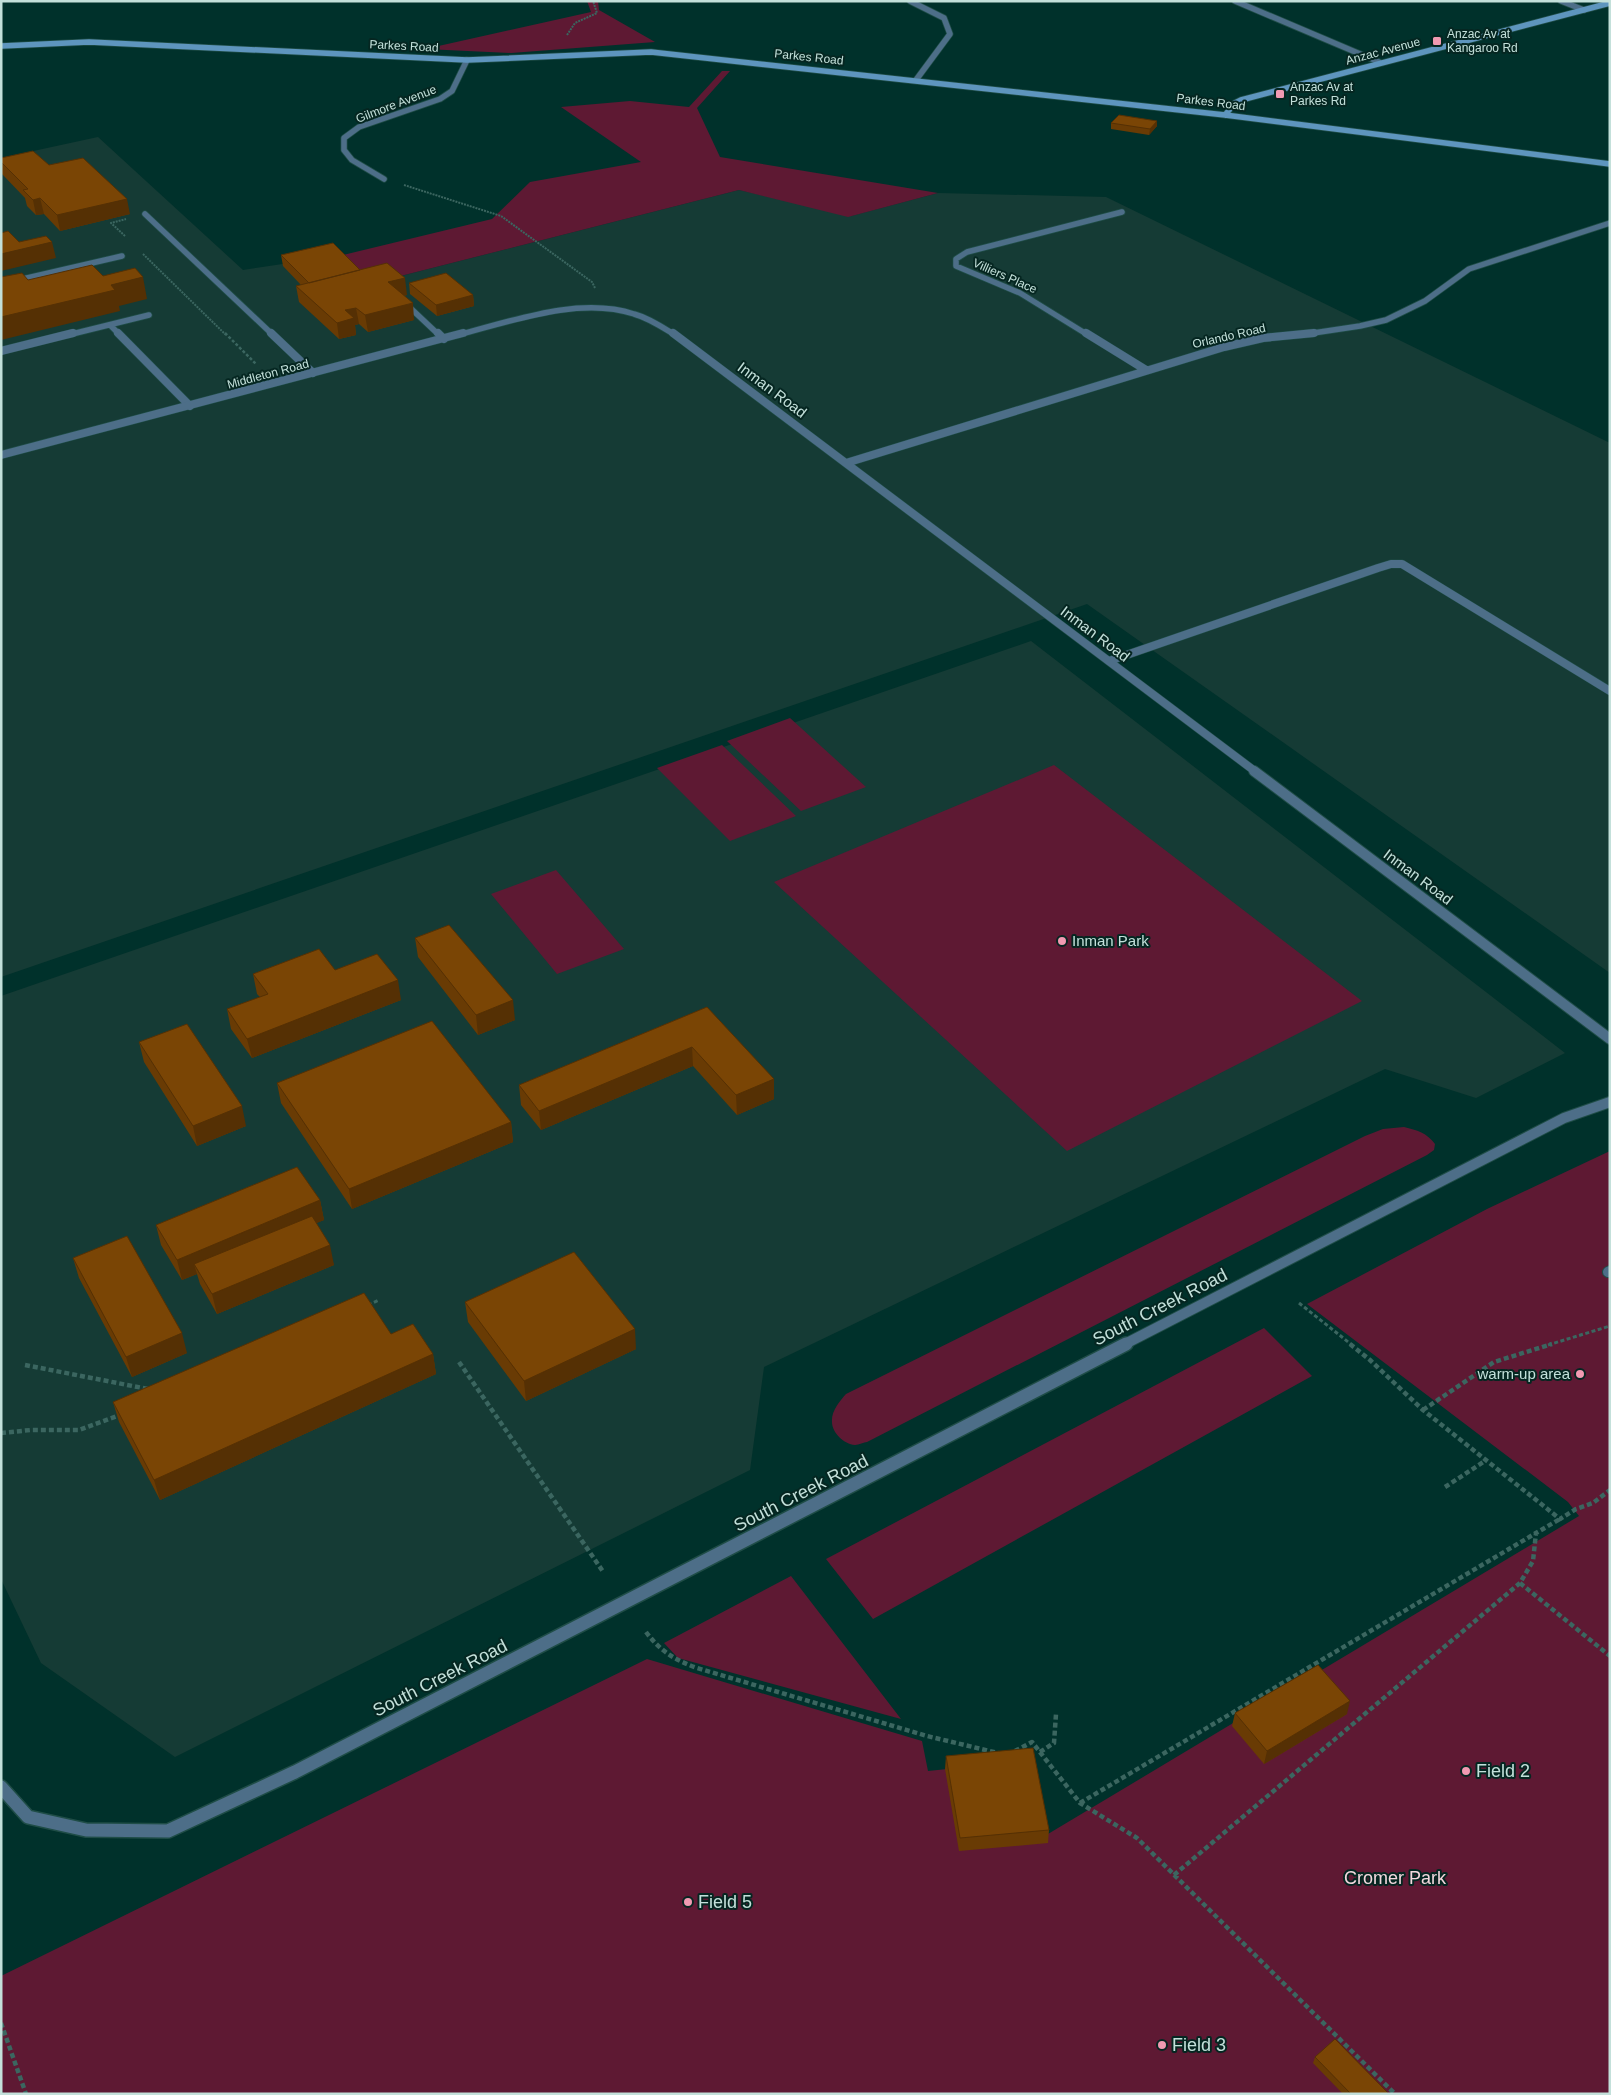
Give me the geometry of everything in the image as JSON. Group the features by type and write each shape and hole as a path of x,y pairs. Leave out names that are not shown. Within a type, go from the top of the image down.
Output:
{"street":[{"path":"910,1 944,18 950,34 916,80"},
{"path":"1235,1 1379,62"},
{"path":"1561,1 1584,10"},
{"name":"Anzac Avenue","path":"1225,115 1235,103 1241,100 1379,62 1610,3"},
{"name":"Parkes Road","path":"1,46 89,42 467,60 651,52 1225,115 1610,164"},
{"name":"Gilmore Avenue","path":"384,179 352,160 344,150 344,138 359,127 440,99 452,91 467,60"},
{"name":"Villiers Place","path":"1122,212 967,252 956,259 956,266 1020,293 1146,370"},
{"path":"145,214 313,373"},
{"name":"Orlando Road","path":"846,463 1224,346 1263,338 1319,333 1386,320 1425,302 1469,269 1610,223"},
{"path":"1,284 122,256"},
{"path":"398,297 444,339"},
{"name":"Inman Road","path":"541,313 578,308 628,312 646,318 677,336 1610,1039"},
{"name":"Middleton Road","path":"1,455 541,313"},
{"path":"1,351 149,315"},
{"path":"110,324 190,406"},
{"path":"1109,661 1378,568 1391,564 1402,564 1610,691"},
{"name":"South Creek Road","path":"1,1787 28,1817 86,1830 168,1831 295,1772 1564,1118 1610,1102"}],"path":[{"path":"565,37 575,22 597,13 593,1"},
{"path":"384,179 501,216 592,282 595,289"},
{"path":"125,236 111,223 127,219"},
{"path":"139,250 256,364"},
{"path":"361,1308 379,1300"},
{"path":"1299,1303 1370,1360 1422,1410 1560,1519"},
{"path":"1422,1410 1494,1362 1610,1326"},
{"path":"459,1362 604,1573"},
{"path":"26,1365 149,1390"},
{"path":"1,1433 31,1430 79,1430 125,1413"},
{"path":"1445,1486 1485,1461"},
{"path":"1080,1804 1576,1509 1593,1503 1610,1490"},
{"path":"1174,1875 1520,1583 1533,1562 1536,1533"},
{"path":"1520,1583 1610,1656"},
{"path":"646,1632 653,1642 673,1660 927,1736 1007,1755 1032,1742 1080,1804 1137,1838 1395,2094"},
{"path":"1040,1752 1054,1743 1056,1714"},
{"path":"1,2023 26,2094"}],"shaded area":[{"path":"98,137 243,270 343,255 373,283 739,190 851,216 938,193 1106,197 1610,443 1610,973 1087,604 1,977 1,158"},
{"path":"1031,641 1565,1053 1476,1098 1385,1069 764,1367 750,1470 175,1757 41,1663 1,1579 1,996"}],"green space":[{"path":"587,1 598,1 599,10 655,42 511,53 425,49 591,12"},
{"path":"722,71 730,71 697,108 720,157 938,193 848,217 739,190 373,283 343,255 492,219 530,182 641,162 561,107 630,101 689,107"},
{"path":"790,718 866,787 801,811 727,741"},
{"path":"722,745 796,816 730,841 657,768"},
{"name":"Inman Park","path":"1054,765 1362,1001 1067,1151 774,882"},
{"path":"556,870 624,949 557,974 491,894"},
{"path":"1404,1127 1429,1137 1435,1144 1434,1150 867,1442 857,1445 847,1443 834,1430 833,1414 836,1406 846,1394 1365,1136 1383,1129"},
{"name":"Cromer Park","path":"1610,1151 1610,2094 3,2094 1,2086 1,1976 647,1659 922,1741 928,1771 1034,1760 1048,1834 1579,1516 1568,1502 1307,1304 1487,1209"},
{"path":"1264,1328 1312,1376 873,1619 826,1559"},
{"path":"791,1576 901,1719 678,1658 664,1643"}],"building":[{"path":"1119,115 1157,121 1150,129 1111,123"},
{"path":"33,151 49,165 83,158 127,199 57,215 40,198 33,200 23,190 28,189 1,162 1,158"},
{"path":"8,231 19,242 46,236 52,242 1,254 1,233"},
{"path":"333,243 360,270 309,283 281,255"},
{"path":"387,263 405,278 388,282 413,303 365,315 356,308 345,310 354,318 337,323 296,286"},
{"path":"92,265 103,276 135,268 143,277 111,285 115,290 1,317 1,277 22,273 28,280"},
{"path":"446,273 473,295 436,305 409,283"},
{"path":"449,925 513,1000 476,1015 415,938"},
{"path":"319,949 335,970 377,954 398,980 247,1039 227,1009 268,994 253,974"},
{"path":"707,1007 774,1079 736,1095 692,1047 539,1111 519,1085"},
{"path":"432,1021 511,1122 349,1189 277,1083"},
{"path":"187,1024 242,1106 193,1126 139,1042"},
{"path":"297,1167 320,1200 177,1260 156,1225"},
{"path":"312,1216 330,1245 212,1294 194,1264"},
{"path":"127,1236 182,1333 126,1357 73,1258"},
{"path":"574,1252 635,1329 524,1381 465,1302"},
{"path":"364,1293 391,1334 413,1324 433,1354 154,1480 113,1402"},
{"path":"1318,1665 1350,1701 1267,1751 1235,1713"},
{"path":"1033,1748 1049,1830 960,1838 946,1756"},
{"path":"1335,2039 1389,2094 1351,2094 1315,2057"}],"place":[{"name":"Anzac Av at Kangaroo Rd","path":"1437,41"},
{"name":"Anzac Av at Parkes Rd","path":"1280,94"},
{"name":"Inman Park","path":"1062,941"},
{"name":"warm-up area","path":"1580,1374"},
{"name":"Field 2","path":"1466,1771"},
{"name":"Field 5","path":"688,1902"},
{"name":"Field 3","path":"1162,2045"}]}
